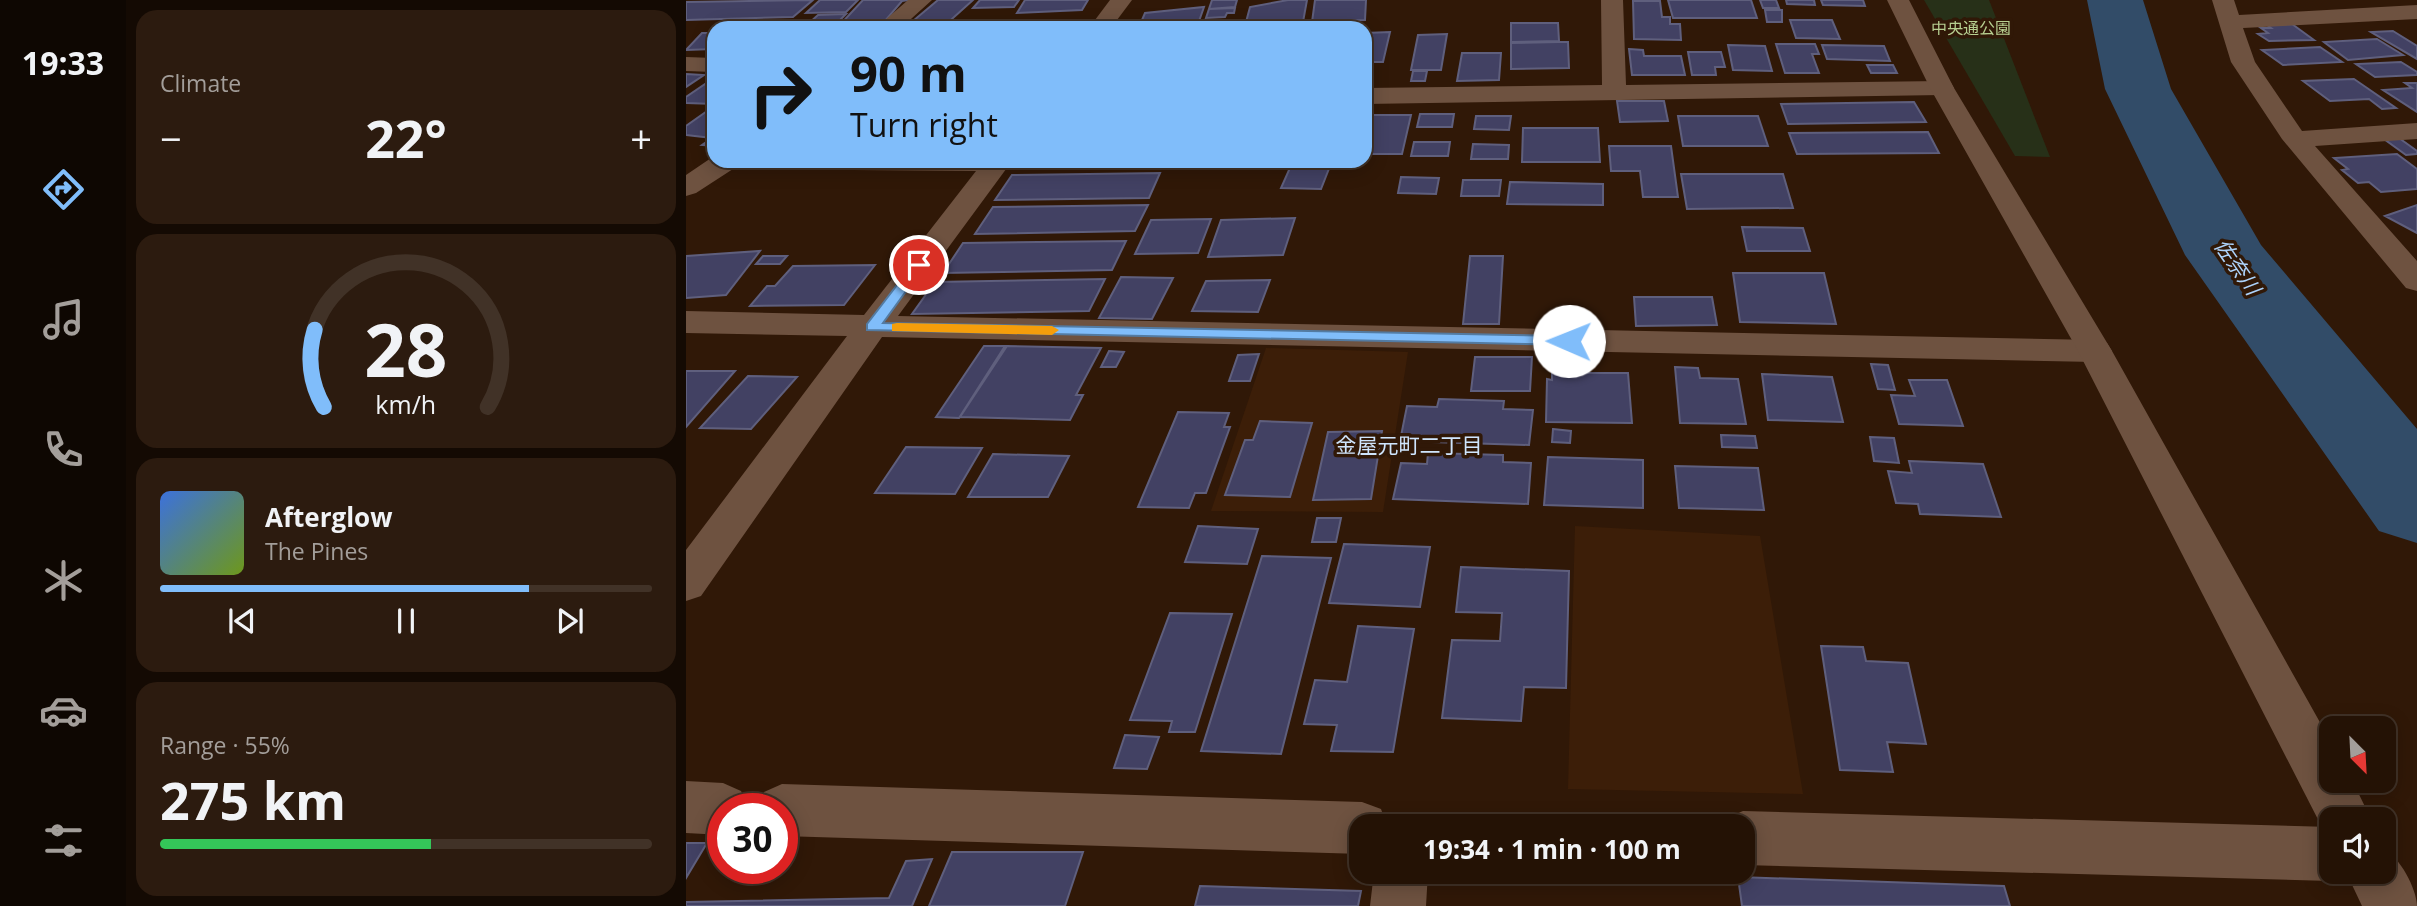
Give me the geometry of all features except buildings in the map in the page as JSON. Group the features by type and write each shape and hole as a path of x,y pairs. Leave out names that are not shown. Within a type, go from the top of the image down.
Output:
{"street":[{"path":"896,21 921,0"},
{"path":"1105,21 1121,0"},
{"path":"1612,0 1614,93"},
{"path":"1898,0 1942,88 2095,351 2339,807"},
{"path":"2417,12 2226,11 2244,62 2295,139 2417,281"},
{"path":"686,64 707,65"},
{"path":"1372,96 1942,88"},
{"path":"2295,139 2417,131"},
{"path":"686,160 707,161"},
{"path":"686,187 715,168"},
{"path":"686,583 872,327 993,168"},
{"path":"686,322 2095,351"},
{"path":"686,807 707,808"},
{"path":"798,810 1349,828"},
{"path":"1755,838 2319,854"},
{"path":"1398,906 1400,884"},
{"path":"2380,884 2392,906"}],"shaded area":[{"path":"1266,348 1408,352 1383,512 1211,511"},
{"path":"1575,526 1760,536 1803,794 1568,789"}],"green space":[{"name":"中央通公園","path":"1924,0 1989,0 2050,157 2015,156"}],"waterway":[{"name":"佐奈川","path":"2115,0 2138,89 2226,255 2417,502"}],"slow traffic":[{"path":"897,327 1052,330"}],"district":[{"name":"金屋元町二丁目","path":"1409,446"}],"route":[{"path":"919,265 872,327 1569,341"}]}
